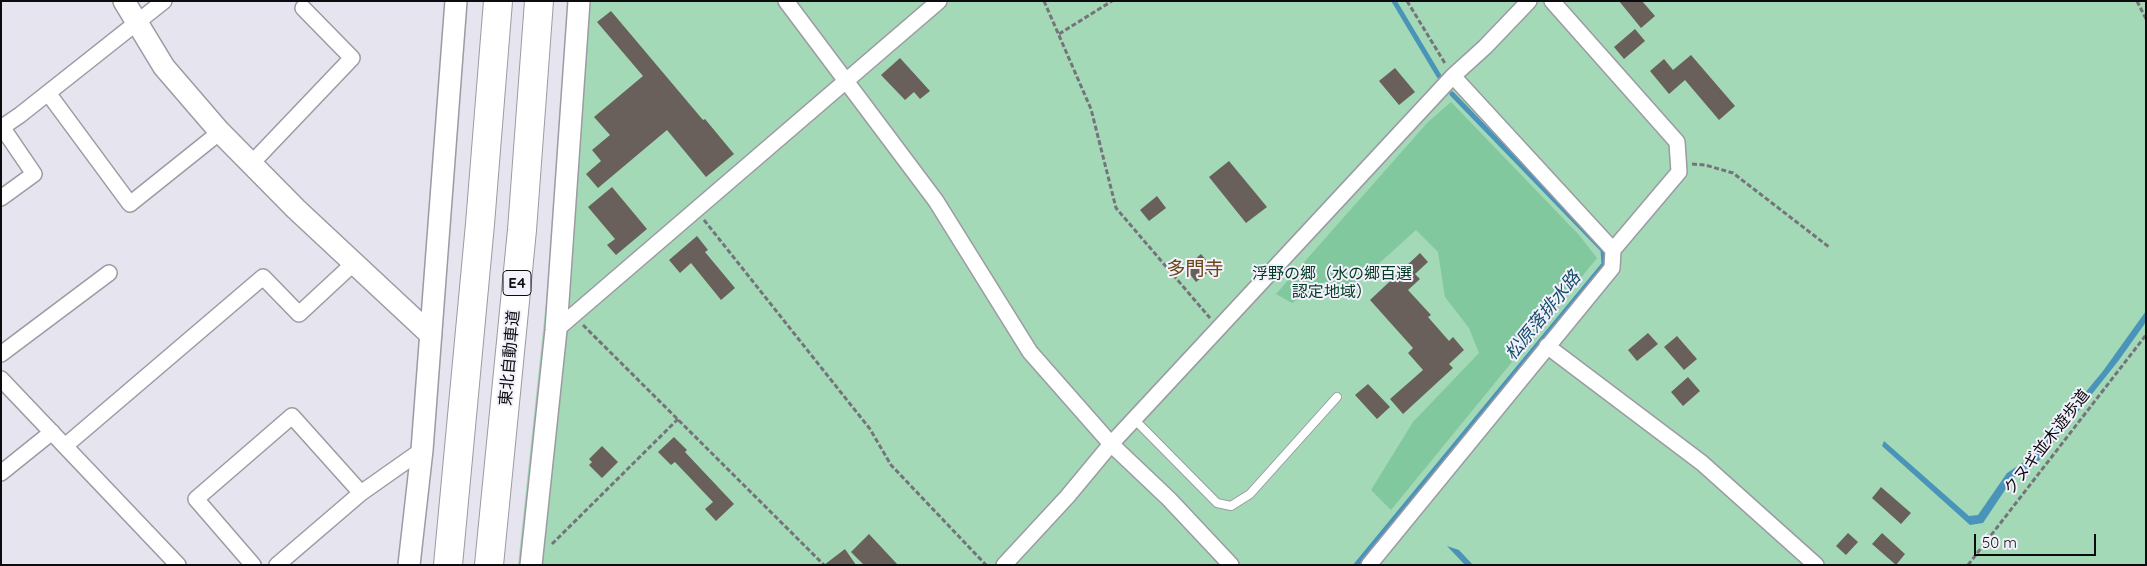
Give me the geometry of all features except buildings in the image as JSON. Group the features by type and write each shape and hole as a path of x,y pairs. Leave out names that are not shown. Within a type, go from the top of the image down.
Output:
{"highway":[{"path":"448,565 481,215 498,1"},
{"name":"東北自動車道","path":"489,565 522,230 539,1"}],"street":[{"path":"124,1 135,23 164,67 220,132 251,164 431,335"},
{"path":"1,198 34,174 1,128 164,1"},
{"path":"409,565 422,450 456,1"},
{"path":"538,558 579,1"},
{"path":"786,1 936,201 1030,352 1111,444 1169,499 1231,565"},
{"path":"556,330 939,1"},
{"path":"1004,565 1067,497 1111,444 1218,328 1453,76 1485,47 1529,1"},
{"path":"1369,565 1612,268 1613,250 1679,172 1677,142 1552,1"},
{"path":"251,164 352,58 303,8"},
{"path":"1453,76 1613,250"},
{"path":"48,93 130,204 220,132"},
{"path":"65,446 263,277 299,314 354,263"},
{"path":"1,354 109,273"},
{"path":"1547,346 1702,463 1816,565"},
{"path":"1,379 178,565"},
{"path":"253,565 196,499 292,416 361,494"},
{"path":"1,474 52,432"},
{"path":"277,565 361,494 422,450"}],"lane":[{"path":"1134,419 1217,503 1232,506 1250,494 1336,397"}],"path":[{"path":"1044,1 1091,109 1116,208 1218,328"},
{"path":"1059,34 1112,1"},
{"path":"1407,1 1453,76"},
{"path":"2137,1 2146,19"},
{"path":"1679,162 1705,165 1733,173 1829,246"},
{"path":"696,210 870,429 891,466 986,565"},
{"path":"574,315 824,565"},
{"name":"クヌギ並木遊歩道","path":"1968,565 2146,335"},
{"path":"538,558 678,419"}],"green space":[{"name":"浮野の郷（水の郷百選 認定地域）","path":"578,1 2146,1 2146,565 518,565"},
{"path":"1451,102 1579,235 1597,258 1391,510 1371,490 1413,422 1479,353 1469,328 1445,297 1438,252 1416,230 1344,295 1325,282 1292,303 1276,294 1428,122"}],"water":[{"path":"2146,311 2146,322 2119,360 2038,462 2013,478 1983,523 1970,525 1882,446 1884,441 1969,516 1978,515 2007,473 2033,456 2103,371"},
{"path":"1447,546 1459,550 1473,565 1465,565"}],"waterway":[{"name":"松原落排水路","path":"1394,1 1439,76"},
{"name":"松原落排水路","path":"1356,565 1604,264 1603,250 1452,94"}],"district":[{"name":"多門寺","path":"1195,269"}]}
